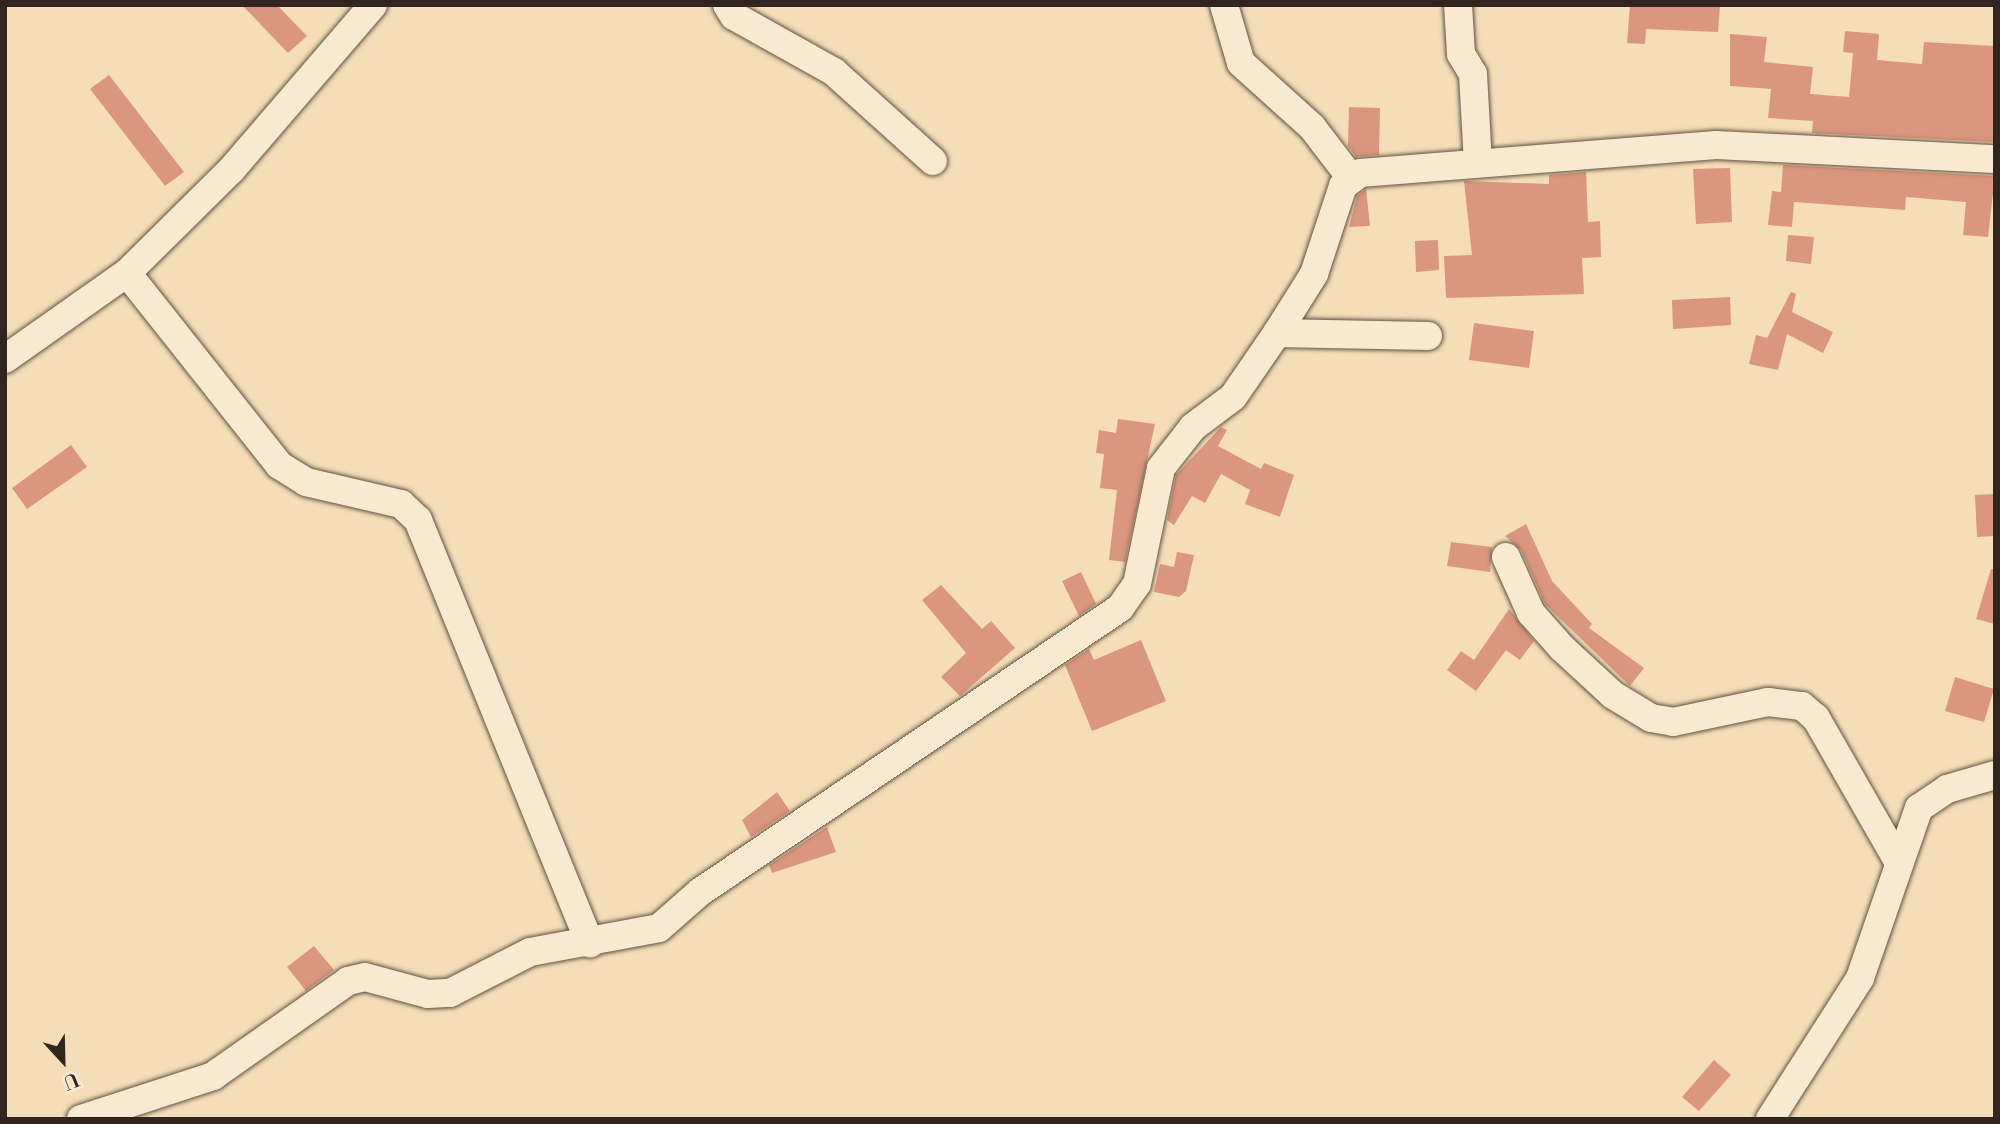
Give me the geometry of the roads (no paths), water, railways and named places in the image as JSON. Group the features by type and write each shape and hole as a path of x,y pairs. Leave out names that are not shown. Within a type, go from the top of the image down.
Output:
{"street":[{"path":"5,359 127,273 232,169 373,5"},
{"path":"727,5 734,16 834,72 933,161"},
{"path":"1224,5 1241,63 1312,127 1351,178"},
{"path":"1458,5 1461,54 1473,74 1478,163"},
{"path":"81,1119 213,1076 348,981 365,977 428,995 450,993 530,952 590,943 659,928 700,892 1120,608 1137,584 1167,459 1193,427 1233,397 1278,333 1314,274 1351,178 1368,171 1716,145 1995,159"},
{"path":"127,273 278,465 306,482 401,504 418,520 590,943"},
{"path":"1278,333 1428,336"},
{"path":"1506,557 1531,613 1562,648 1613,695 1651,718 1673,722 1768,702 1802,706 1816,718 1899,863"},
{"path":"1770,1119 1860,978 1919,808 1947,789 1995,775"}]}
